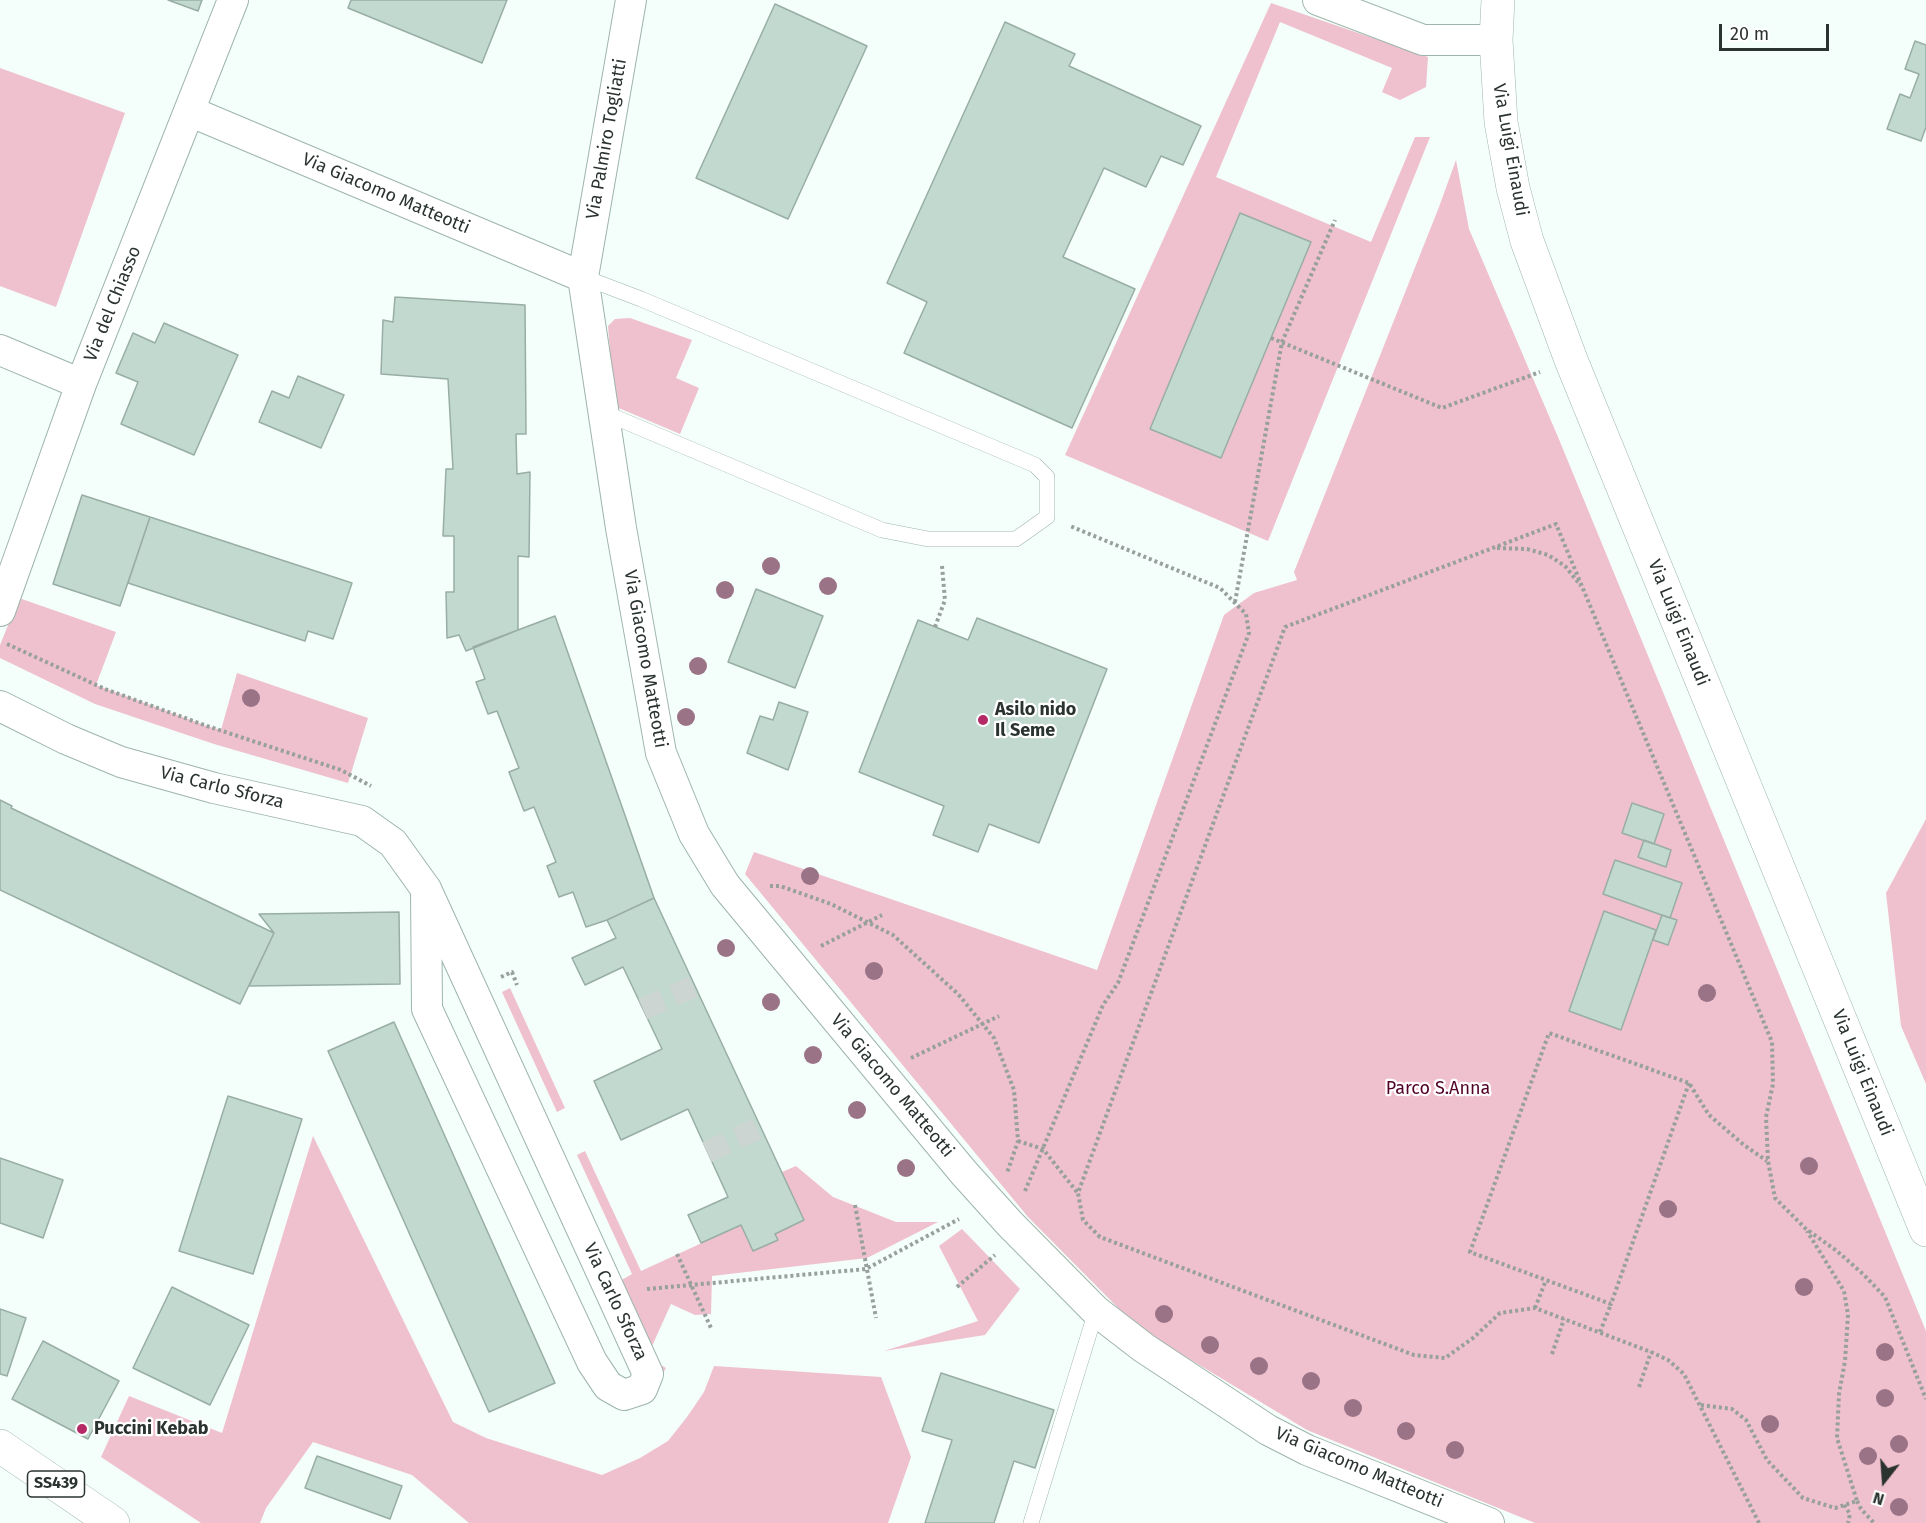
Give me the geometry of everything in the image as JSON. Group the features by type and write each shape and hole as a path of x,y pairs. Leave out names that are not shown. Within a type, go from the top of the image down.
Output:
{"main road":[{"name":"Via Luigi Einaudi","path":"1498,0 1496,40 1502,122 1512,188 1527,241 1571,360 1926,1230"},
{"name":"SS439","path":"0,1446 113,1523"}],"street":[{"name":"Via del Chiasso","path":"0,611 81,384 233,0"},
{"name":"Via Palmiro Togliatti","path":"583,278 632,0"},
{"path":"1318,0 1423,40 1496,40"},
{"name":"Via Giacomo Matteotti","path":"189,111 583,278 621,528 661,753 694,834 725,885 964,1173 1010,1224 1096,1311 1144,1347 1268,1430 1307,1450 1490,1523"},
{"path":"0,350 81,384"},
{"name":"Via Carlo Sforza","path":"0,706 66,739 121,762 214,788 362,822 393,843 426,889 648,1374 642,1389 624,1395 608,1386 592,1362 427,1009 426,889"}],"lane":[{"name":"Via Giacomo Matteotti","path":"583,278 641,299 1035,465 1047,477 1047,517"},
{"path":"604,412 882,530 928,539 1016,539 1047,517"},
{"path":"1031,1523 1096,1311"}],"path":[{"path":"1235,603 1282,342 1335,220"},
{"path":"1271,338 1442,408 1571,360"},
{"path":"957,1287 998,1253 1103,1005 1118,983 1249,633 1246,614 1220,588 1047,517"},
{"path":"1078,1193 1285,627 1556,524 1772,1042 1773,1084 1766,1117 1768,1161 1775,1198 1805,1227 1837,1251 1885,1297 1926,1399"},
{"path":"935,627 945,600 939,538"},
{"path":"1493,548 1527,549 1548,555 1565,566 1585,591"},
{"path":"762,885 780,886 831,904 893,935 958,993 994,1038 1014,1090 1018,1141 1007,1173"},
{"path":"819,947 882,915"},
{"path":"901,1063 999,1016"},
{"path":"1611,1304 1470,1252 1550,1033 1689,1083 1709,1115 1744,1145 1768,1161"},
{"path":"1600,1332 1689,1083"},
{"path":"1018,1141 1043,1149 1078,1193 1083,1220 1100,1237 1414,1355 1445,1358 1473,1338 1500,1312 1535,1308 1668,1360 1684,1374 1759,1523"},
{"path":"855,1205 876,1318"},
{"path":"611,1293 866,1269 965,1216"},
{"path":"1805,1227 1844,1291 1848,1315 1845,1361 1839,1394 1837,1438 1857,1501 1874,1523"},
{"path":"677,1254 711,1328"},
{"path":"1535,1308 1546,1280"},
{"path":"1552,1354 1564,1319"},
{"path":"1639,1387 1651,1352"},
{"path":"1701,1405 1732,1409 1746,1420 1767,1460 1803,1498 1835,1508 1857,1501"},
{"path":"1844,1505 1850,1514 1848,1523"}],"green space":[{"path":"1271,3 1428,57 1426,87 1400,100 1382,92 1392,68 1280,22 1216,177 1371,242 1415,137 1430,137 1268,541 1065,455"},
{"path":"0,68 125,113 56,307 0,286"},
{"name":"Parco S.Anna","path":"1456,160 1469,229 1558,437 1926,1331 1926,1523 1535,1523 1307,1430 1138,1328 1028,1217 745,874 754,852 1097,970 1224,615 1254,593 1297,580 1294,572"},
{"path":"630,318 692,340 676,378 699,388 680,434 614,406 608,326 615,319"},
{"path":"19,598 116,632 96,685 207,726 221,730 237,673 368,718 348,783 214,744 95,704 0,658 0,645"},
{"path":"1926,819 1926,1084 1901,1026 1886,893"},
{"path":"510,988 565,1108 557,1112 502,992"},
{"path":"313,1136 453,1422 486,1438 602,1475 640,1458 668,1441 704,1392 714,1366 881,1377 911,1457 888,1523 469,1523 412,1475 313,1442 266,1508 260,1523 201,1523 101,1457 129,1396 222,1433"},
{"path":"585,1151 641,1271 741,1225 753,1251 778,1240 775,1234 804,1220 782,1172 796,1166 833,1197 896,1222 938,1222 867,1258 712,1276 711,1314 695,1315 671,1304 647,1357 666,1368 662,1375 653,1382 649,1381 651,1369 613,1285 632,1274 577,1155"},
{"path":"962,1229 1020,1289 985,1335 884,1351 978,1321 939,1246"}],"building":[{"path":"168,0 202,0 198,11"},
{"path":"351,0 507,0 482,63 348,8"},
{"path":"775,4 867,46 788,219 696,178"},
{"path":"1005,22 1075,54 1069,66 1201,126 1183,165 1161,156 1146,187 1104,168 1063,257 1135,289 1072,428 904,353 927,302 887,283"},
{"path":"1915,41 1926,45 1926,127 1921,141 1887,129 1900,94 1910,98 1919,74 1905,69"},
{"path":"1240,213 1311,242 1221,458 1150,429"},
{"path":"395,297 525,305 526,434 516,434 517,474 530,472 529,557 518,556 518,630 466,651 459,635 447,638 446,592 454,592 454,536 443,536 446,469 453,469 448,379 381,374 383,320 393,322"},
{"path":"164,323 238,355 194,455 121,424 138,382 116,373 133,333 155,343"},
{"path":"298,376 344,395 321,448 259,422 272,391 289,398"},
{"path":"82,495 150,517 120,606 53,584"},
{"path":"150,517 352,583 333,639 308,631 305,641 128,583"},
{"path":"756,589 823,616 795,688 728,662"},
{"path":"555,616 654,898 586,927 573,892 559,897 547,866 556,862 534,807 524,811 509,772 519,768 497,711 488,714 476,682 485,679 473,647"},
{"name":"Asilo nido Il Seme","path":"977,618 1107,669 1039,843 989,824 978,852 933,835 944,806 859,772 918,620 968,640"},
{"path":"779,702 808,712 788,770 747,753 760,716 773,720"},
{"path":"0,800 12,806 11,808 274,933 240,1004 0,890"},
{"path":"1632,803 1664,814 1654,844 1622,833"},
{"path":"1644,840 1671,850 1666,867 1638,857"},
{"path":"1615,860 1682,883 1670,918 1603,894"},
{"path":"654,898 804,1220 775,1234 778,1240 753,1251 741,1225 701,1243 688,1215 728,1197 688,1109 621,1140 594,1081 662,1049 623,967 585,985 572,958 616,938 607,920"},
{"path":"1604,911 1656,930 1621,1030 1569,1011"},
{"path":"399,912 400,984 249,986 274,933 259,914"},
{"path":"1662,915 1677,920 1668,945 1653,940"},
{"path":"394,1022 555,1383 489,1412 328,1051"},
{"path":"228,1096 302,1119 253,1274 179,1251"},
{"path":"0,1158 63,1180 43,1238 0,1223"},
{"path":"172,1287 249,1325 210,1405 133,1368"},
{"path":"0,1309 26,1318 7,1376 0,1374"},
{"path":"43,1341 119,1381 88,1439 12,1399"},
{"path":"941,1373 1054,1410 1035,1468 1014,1461 994,1523 925,1523 952,1440 922,1431"},
{"path":"317,1456 402,1486 390,1519 305,1488"}],"tunnel":[{"path":"643,1009 695,986"},
{"path":"707,1152 761,1127"}],"place":[{"name":"Asilo nido Il Seme","path":"983,720"},
{"name":"Puccini Kebab","path":"82,1429"}]}
